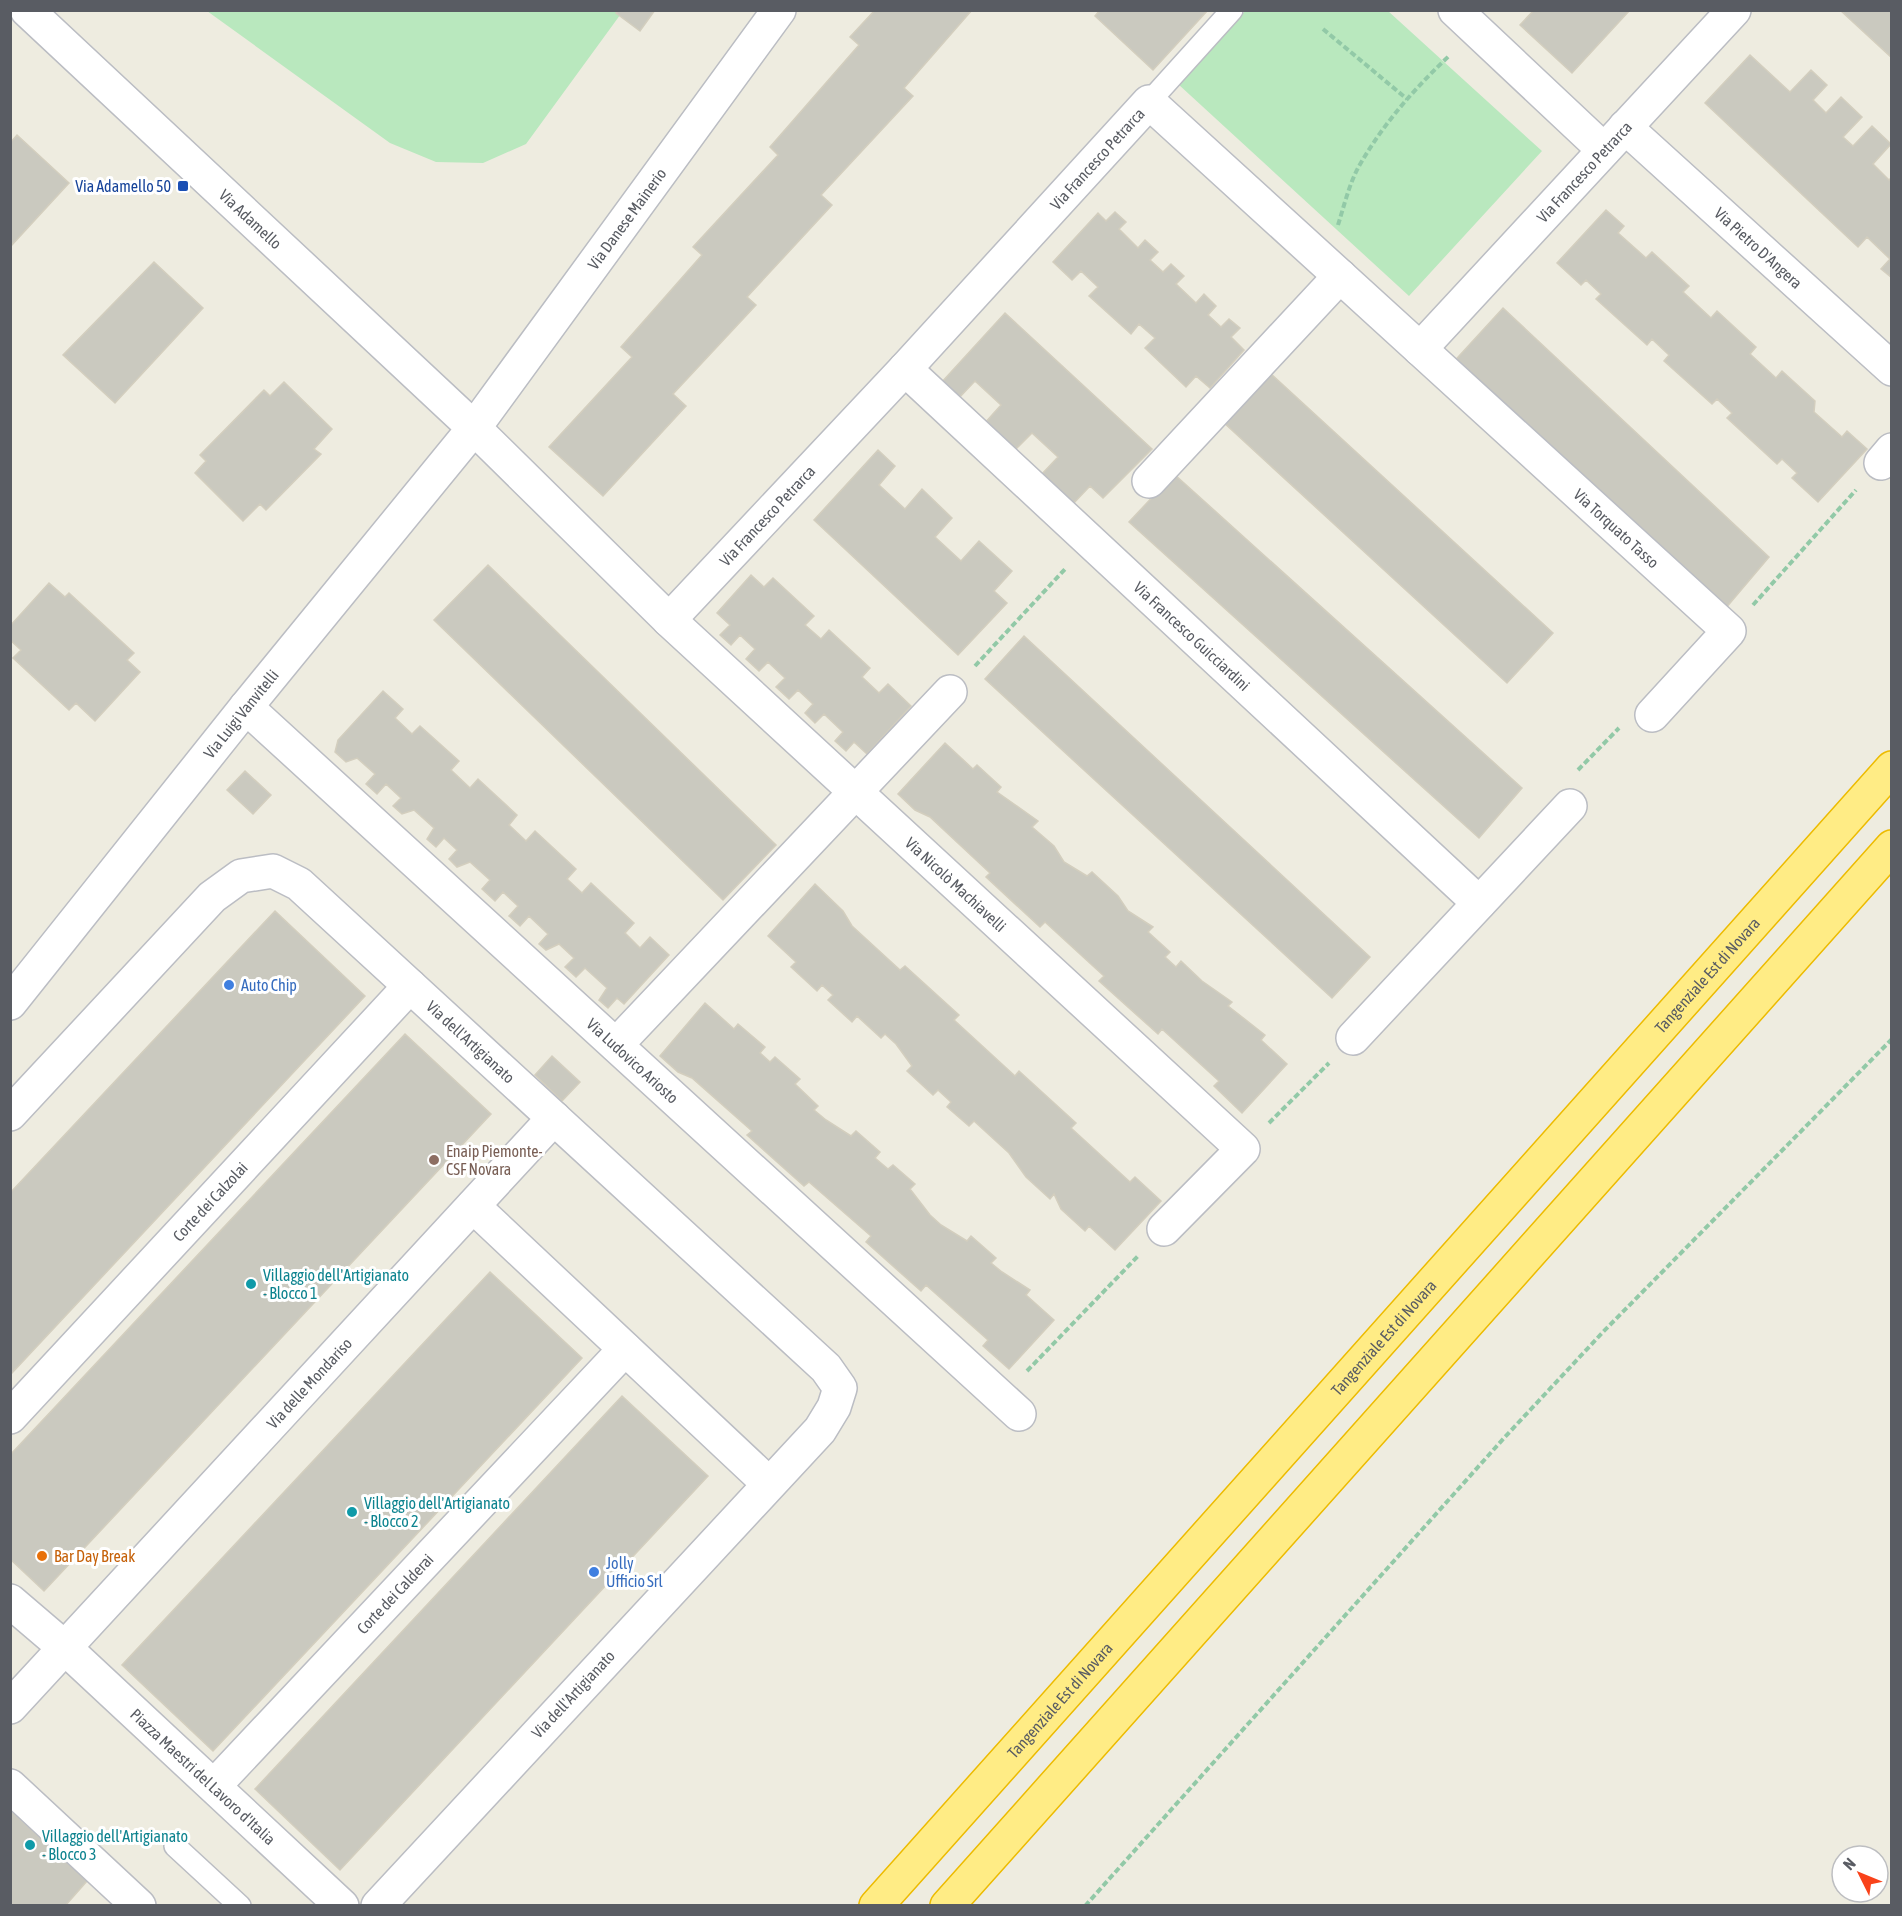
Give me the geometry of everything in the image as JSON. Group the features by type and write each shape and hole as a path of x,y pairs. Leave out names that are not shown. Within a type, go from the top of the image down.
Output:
{"highway":[{"name":"Tangenziale Est di Novara","path":"876,1905 1892,768"},
{"path":"947,1905 1892,847"}],"street":[{"name":"Via Adamello","path":"27,10 474,428"},
{"name":"Via Danese Mainerio","path":"474,428 778,10"},
{"name":"Via Pietro D'Angera","path":"1455,10 1615,139 1892,369"},
{"name":"Via Francesco Petrarca","path":"669,620 905,369 1149,102 1420,349 1734,10"},
{"path":"1149,481 1340,276"},
{"name":"Via Torquato Tasso","path":"1420,349 1729,631"},
{"name":"Via Francesco Guicciardini","path":"905,369 1479,903"},
{"path":"474,428 669,620"},
{"name":"Via Luigi Vanvitelli","path":"10,1002 246,707 474,428"},
{"name":"Via Nicolò Machiavelli","path":"669,620 1243,1149"},
{"path":"1652,715 1729,631"},
{"path":"616,1045 950,692"},
{"name":"Via Ludovico Ariosto","path":"246,707 1010,1406"},
{"path":"1353,1038 1570,806"},
{"name":"Via dell'Artigianato","path":"10,1114 212,897 241,876 273,871 299,884 826,1368 840,1388 834,1407 820,1430 378,1905"},
{"name":"Corte dei Calzolai","path":"10,1417 410,986"},
{"name":"Via delle Mondariso","path":"10,1707 554,1118"},
{"path":"1164,1229 1243,1149"},
{"path":"473,1206 769,1484"},
{"name":"Corte dei Calderai","path":"214,1786 625,1349"},
{"name":"Piazza Maestri del Lavoro d'Italia","path":"10,1601 65,1648 342,1905"},
{"path":"10,1786 121,1900"}],"lane":[{"path":"1149,102 1232,10"},
{"path":"175,1846 240,1905"}],"path":[{"path":"1323,29 1407,99"},
{"path":"1336,230 1357,169 1386,125 1407,99 1449,56"},
{"path":"1729,631 1886,456"},
{"path":"950,692 1090,543"},
{"path":"1570,806 1576,773 1627,720 1652,715"},
{"path":"1243,1149 1353,1038"},
{"path":"1085,1905 1549,1389 1892,1040"},
{"path":"1010,1406 1164,1229"}],"green space":[{"path":"207,11 623,11 526,144 483,163 436,162 390,143"},
{"path":"1245,11 1388,11 1542,151 1409,296 1178,84"}],"building":[{"path":"618,10 655,10 640,31 616,13"},
{"path":"875,10 972,10 904,88 913,96 821,195 832,205 747,297 756,305 673,394 686,406 603,496 549,447 632,357 621,347 702,255 693,247 778,155 770,147 859,45 850,37"},
{"path":"1100,10 1208,10 1153,70 1095,16"},
{"path":"1534,10 1630,10 1572,73 1520,25"},
{"path":"1840,10 1892,10 1892,58"},
{"path":"1750,55 1790,92 1811,70 1827,85 1813,100 1826,113 1841,97 1862,117 1843,137 1853,146 1872,126 1891,144 1873,164 1889,180 1892,177 1892,278 1881,269 1890,259 1867,237 1858,247 1705,103"},
{"path":"17,135 69,183 10,247 10,143"},
{"path":"1606,210 1624,226 1618,233 1646,258 1652,252 1689,286 1683,292 1711,318 1717,311 1756,347 1750,354 1776,378 1782,371 1815,401 1814,412 1842,437 1847,431 1867,449 1818,502 1792,478 1797,473 1782,459 1777,464 1727,418 1732,413 1717,399 1712,404 1664,361 1669,355 1652,339 1647,345 1596,299 1601,294 1586,280 1581,285 1557,263"},
{"path":"1115,212 1126,222 1119,229 1138,248 1145,240 1158,252 1150,260 1163,272 1171,264 1184,276 1176,284 1196,303 1204,294 1216,306 1208,315 1221,327 1229,319 1240,328 1231,337 1244,350 1210,388 1196,376 1186,387 1145,348 1155,338 1139,324 1131,334 1089,296 1098,287 1081,271 1072,280 1053,262 1098,213 1106,221"},
{"path":"154,262 203,308 115,403 63,355"},
{"path":"1503,308 1769,557 1720,615 1449,367"},
{"path":"1005,313 1152,449 1103,498 1090,486 1072,505 1040,476 1058,457 1032,433 1014,451 984,424 1001,405 975,381 958,399 941,383"},
{"path":"1269,372 1553,633 1507,683 1222,421"},
{"path":"284,382 332,429 314,449 321,454 266,510 260,504 243,521 195,473 206,461 200,455 264,390 270,396"},
{"path":"878,450 895,466 879,485 905,509 922,489 952,518 935,537 961,561 979,541 1012,571 994,591 1007,603 958,655 814,520"},
{"path":"1174,474 1522,788 1479,838 1129,522"},
{"path":"488,565 776,845 723,900 434,620"},
{"path":"751,575 764,587 773,578 814,616 805,625 821,639 829,630 870,668 862,677 879,693 888,684 911,706 867,754 854,742 846,751 835,741 843,732 824,714 815,723 805,713 813,704 798,690 789,699 776,687 785,678 768,662 759,671 746,659 755,649 740,635 731,645 720,635 730,625 717,613"},
{"path":"49,583 65,597 69,593 134,653 127,660 140,672 95,721 76,703 69,710 13,658 21,650 10,640 10,626"},
{"path":"1024,636 1370,957 1332,998 985,679"},
{"path":"383,691 403,709 395,718 412,734 420,726 459,761 451,770 470,788 478,779 517,815 509,825 526,841 535,831 576,869 567,879 582,893 591,883 634,923 625,933 640,948 650,937 669,955 624,1004 617,998 608,1008 599,1000 607,988 585,968 576,977 565,967 574,958 559,944 546,950 539,944 548,934 529,916 520,926 509,916 518,906 503,892 495,901 482,889 490,880 470,862 457,867 449,859 457,850 444,838 436,847 427,839 434,828 414,810 402,814 393,806 401,798 386,784 377,794 366,784 375,774 357,758 346,762 335,752 338,740"},
{"path":"945,743 973,769 977,765 1001,787 997,792 1038,821 1032,827 1054,846 1064,862 1087,876 1092,872 1118,896 1128,911 1153,927 1148,932 1170,952 1165,957 1176,967 1181,961 1202,981 1232,1002 1228,1006 1265,1035 1261,1040 1287,1064 1242,1113 1214,1086 1219,1081 1162,1029 1158,1034 1099,981 1104,976 1045,922 1040,927 986,877 990,873 930,817 915,810 898,794"},
{"path":"245,771 271,795 253,814 227,790"},
{"path":"815,884 843,911 852,926 900,970 905,966 959,1015 954,1020 1015,1076 1019,1071 1076,1123 1071,1128 1130,1182 1135,1177 1161,1201 1115,1250 1089,1226 1085,1231 1061,1209 1054,1194 1050,1199 1026,1177 1009,1153 974,1121 969,1126 947,1107 951,1102 938,1090 933,1095 907,1071 912,1066 896,1044 885,1034 881,1038 857,1016 852,1022 828,1000 833,995 822,985 817,991 791,967 796,962 768,936"},
{"path":"275,911 365,996 10,1375 10,1193"},
{"path":"705,1003 734,1029 738,1024 765,1047 760,1053 770,1062 775,1057 800,1079 795,1084 818,1106 814,1110 851,1136 856,1131 880,1152 875,1158 888,1169 893,1165 915,1184 910,1189 930,1215 941,1225 967,1241 971,1236 996,1258 991,1263 1030,1290 1026,1295 1054,1320 1009,1369 983,1346 988,1340 926,1285 921,1291 866,1242 871,1236 809,1182 804,1186 747,1135 752,1131 692,1078 678,1072 660,1056"},
{"name":"Villaggio dell'Artigianato - Blocco 1","path":"405,1034 491,1114 44,1591 10,1559 10,1455"},
{"path":"552,1056 580,1082 562,1101 535,1075"},
{"name":"Villaggio dell'Artigianato - Blocco 2","path":"490,1272 582,1358 213,1751 122,1665"},
{"name":"Villaggio dell'Artigianato - Blocco 2","path":"622,1396 708,1476 340,1870 255,1789"},
{"name":"Villaggio dell'Artigianato - Blocco 3","path":"10,1810 87,1881 65,1906 10,1906"}],"place":[{"name":"Via Adamello 50","path":"183,186"},
{"name":"Auto Chip","path":"229,985"},
{"name":"Enaip Piemonte- CSF Novara","path":"434,1160"},
{"name":"Villaggio dell'Artigianato - Blocco 1","path":"251,1284"},
{"name":"Villaggio dell'Artigianato - Blocco 2","path":"352,1512"},
{"name":"Bar Day Break","path":"42,1556"},
{"name":"Jolly Ufficio Srl","path":"594,1572"},
{"name":"Villaggio dell'Artigianato - Blocco 3","path":"30,1845"}]}
